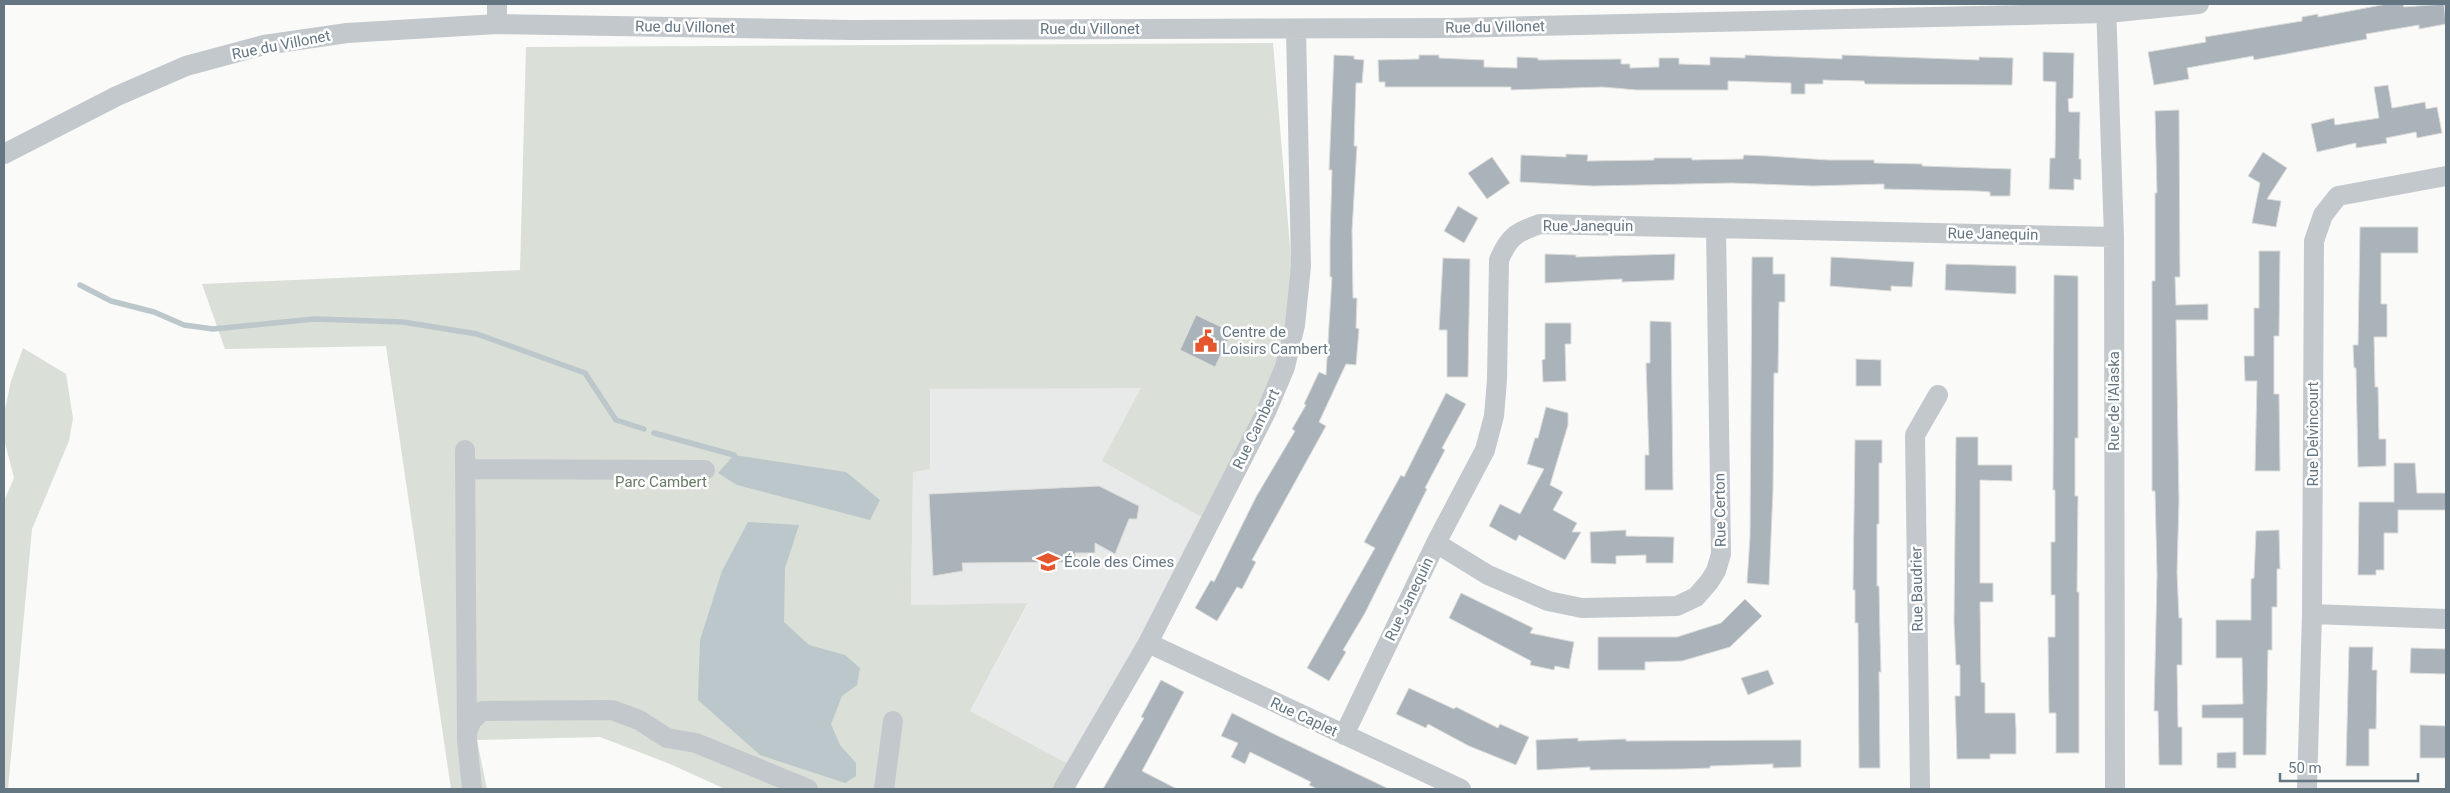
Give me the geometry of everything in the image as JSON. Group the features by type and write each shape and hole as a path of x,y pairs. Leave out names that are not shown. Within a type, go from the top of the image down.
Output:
{"street":[{"path":"497,4 497,24"},
{"name":"Rue du Villonet","path":"4,154 117,96 186,66 264,45 347,33 497,24 852,30 1296,29 2106,9 2199,4"},
{"name":"Rue de l'Alaska","path":"2106,9 2114,236 2115,789"},
{"name":"Rue Cambert","path":"1064,789 1148,643 1266,412 1285,367 1295,325 1301,266 1296,29"},
{"name":"Rue Delvincourt","path":"2307,789 2312,614 2314,241 2323,215 2338,196 2446,176"},
{"name":"Rue Janequin","path":"1344,735 1436,543 1485,450 1494,416 1498,380 1497,284 1499,260 1505,245 1518,232 1540,224 2114,236"},
{"name":"Rue Certon","path":"1436,543 1488,575 1548,602 1582,608 1676,606 1696,596 1709,582 1716,571 1721,554 1716,228"},
{"name":"Rue Baudrier","path":"1920,789 1915,435 1938,395"},
{"path":"472,789 467,732 465,459 705,470"},
{"path":"2312,614 2446,619"},
{"name":"Rue Caplet","path":"1148,643 1461,789"},
{"path":"467,732 472,720 482,711 612,710 639,720 667,738 696,742 808,789"},
{"path":"884,789 893,721"}],"shaded area":[{"name":"École des Cimes","path":"930,388 1142,388 1207,520 1074,767 970,711 1028,604 911,605 913,471 930,469"},
{"path":"734,455 846,472 880,500 870,520 737,485 718,473"},
{"path":"748,522 799,525 785,568 784,622 809,645 845,655 860,668 857,685 842,696 831,724 840,745 856,763 856,776 845,783 760,755 698,700 700,640 722,571"}],"green space":[{"name":"Parc Cambert","path":"1273,43 1294,295 1285,357 1207,520 1102,461 1141,388 930,389 930,469 913,472 911,605 1028,603 970,711 1074,767 1061,789 725,789 670,764 600,737 477,740 487,789 451,789 386,346 225,349 202,284 520,270 526,47"},
{"path":"23,348 66,374 73,418 69,441 32,529 8,789 4,789 4,501 14,478 4,439 4,414 11,381"}],"building":[{"path":"2387,4 2403,4 2404,7 2444,4 2446,24 2419,29 2419,25 2366,34 2367,39 2254,60 2253,56 2187,68 2189,79 2154,85 2148,52 2206,42 2205,37 2302,21 2302,17 2318,14 2318,17"},
{"path":"2043,52 2074,53 2073,98 2068,99 2069,112 2080,112 2079,159 2081,159 2081,180 2074,179 2074,190 2049,189 2050,158 2055,158 2056,82 2043,81"},
{"path":"1334,55 1354,56 1354,59 1364,60 1362,83 1356,83 1354,146 1357,146 1352,230 1353,298 1357,298 1356,328 1359,329 1356,365 1346,364 1319,422 1326,426 1252,560 1256,562 1242,589 1237,587 1217,621 1195,608 1211,580 1214,582 1256,497 1295,431 1292,429 1306,405 1304,404 1319,372 1326,375 1332,277 1330,277 1332,170 1329,170"},
{"path":"1419,55 1439,55 1439,58 1484,60 1484,67 1517,68 1517,57 1538,58 1538,60 1621,59 1621,64 1630,64 1630,68 1659,67 1659,58 1679,58 1679,64 1710,65 1710,57 1745,58 1745,55 1842,59 1842,55 1979,60 1979,57 2013,58 2012,85 1865,84 1864,81 1823,80 1823,84 1805,84 1805,94 1791,94 1791,83 1728,81 1728,90 1637,90 1602,87 1511,90 1511,87 1385,87 1385,82 1379,82 1378,60 1419,59"},
{"path":"2388,85 2392,108 2425,102 2426,109 2437,107 2442,133 2417,138 2416,132 2386,138 2387,143 2356,148 2356,143 2317,152 2311,124 2334,118 2335,125 2379,118 2374,87"},
{"path":"2179,110 2180,277 2175,277 2176,305 2208,304 2208,320 2176,320 2179,501 2177,573 2179,618 2182,618 2182,665 2177,665 2178,727 2182,727 2182,765 2159,765 2158,711 2154,711 2157,575 2155,491 2152,491 2152,281 2155,281 2155,193 2157,193 2155,111"},
{"path":"2263,152 2287,168 2267,199 2281,201 2276,227 2252,223 2260,183 2248,176"},
{"path":"1566,154 1588,155 1587,161 1654,160 1654,158 1692,158 1692,160 1743,159 1744,155 1828,160 1874,160 1874,163 2011,169 2010,196 1990,196 1990,192 1978,191 1884,189 1884,184 1813,186 1732,183 1593,186 1520,182 1521,155 1566,157"},
{"path":"1492,157 1510,183 1487,199 1468,173"},
{"path":"1458,206 1478,218 1464,243 1444,231"},
{"path":"2360,227 2418,227 2418,253 2381,253 2381,304 2387,304 2387,337 2374,337 2375,387 2378,387 2379,439 2386,439 2386,466 2358,467 2356,368 2354,368 2353,345 2358,345"},
{"path":"2259,251 2280,251 2279,336 2274,336 2274,394 2279,394 2280,471 2255,471 2257,381 2245,381 2244,356 2254,356 2254,308 2259,308"},
{"path":"1545,254 1576,255 1576,257 1675,254 1674,280 1622,282 1622,279 1545,283"},
{"path":"1752,257 1773,257 1773,274 1785,274 1785,302 1779,302 1778,373 1774,373 1773,490 1769,585 1747,583 1750,537"},
{"path":"1831,257 1914,262 1912,287 1891,286 1891,291 1830,286"},
{"path":"1443,258 1470,259 1468,377 1447,377 1447,330 1439,330"},
{"path":"1946,264 2016,266 2016,294 1945,290"},
{"path":"2054,275 2078,276 2078,438 2075,438 2075,496 2078,496 2079,753 2056,753 2056,713 2049,713 2048,637 2055,637 2055,595 2051,595 2051,542 2055,542 2055,490 2053,490"},
{"name":"Centre de Loisirs Cambert","path":"1196,315 1232,332 1215,367 1180,350"},
{"path":"1650,321 1671,322 1673,490 1645,490 1645,455 1649,455 1646,363 1650,363"},
{"path":"1545,323 1571,323 1571,344 1565,344 1566,381 1543,382 1542,360 1545,359"},
{"path":"1856,359 1881,360 1881,386 1856,386"},
{"path":"1446,393 1466,404 1442,448 1445,450 1425,488 1427,489 1365,613 1343,650 1346,652 1329,681 1307,668 1375,548 1364,542 1401,475 1404,477"},
{"path":"1546,407 1568,413 1568,425 1550,485 1563,492 1553,510 1577,523 1572,532 1581,532 1565,560 1519,535 1516,541 1489,526 1500,504 1520,514 1544,469 1527,464 1535,438 1538,438"},
{"path":"1956,437 1978,437 1978,465 2012,465 2012,481 1980,480 1980,583 1993,583 1993,602 1980,602 1981,682 1985,683 1985,713 2015,713 2016,730 2016,754 1990,754 1990,759 1957,759 1955,696 1960,696 1960,665 1956,665 1954,622"},
{"path":"1855,440 1882,440 1882,463 1879,463 1879,524 1877,524 1877,586 1879,586 1881,672 1879,672 1880,768 1859,768 1858,623 1855,623 1855,590 1853,590"},
{"path":"2394,463 2415,463 2417,493 2446,493 2446,510 2398,510 2398,533 2384,533 2384,570 2376,570 2376,575 2358,575 2359,502 2394,502"},
{"name":"École des Cimes","path":"1099,486 1139,506 1137,519 1129,519 1115,554 1095,543 1095,553 1075,553 1076,562 962,563 963,571 933,576 929,494"},
{"path":"1626,530 1626,536 1674,537 1673,563 1646,563 1646,555 1616,556 1616,564 1591,563 1590,532"},
{"path":"2279,530 2280,569 2277,569 2277,607 2272,607 2272,650 2268,650 2266,755 2243,755 2243,718 2202,718 2202,705 2243,704 2242,658 2216,658 2216,620 2251,620 2251,579 2254,578 2256,531"},
{"path":"1461,593 1533,628 1530,633 1574,642 1569,669 1555,666 1554,670 1530,665 1531,661 1449,618"},
{"path":"1745,599 1762,616 1730,647 1682,661 1645,662 1645,670 1598,670 1598,637 1677,637 1721,623"},
{"path":"2349,647 2373,647 2372,670 2377,670 2376,729 2369,729 2369,766 2346,766"},
{"path":"2411,648 2446,649 2446,674 2410,673"},
{"path":"1768,670 1774,684 1748,695 1741,678"},
{"path":"1161,680 1184,692 1142,771 1177,789 1103,789 1144,718 1141,717"},
{"path":"1409,688 1454,709 1456,707 1498,728 1500,724 1529,737 1516,765 1469,746 1428,724 1426,728 1396,714"},
{"path":"1232,713 1389,789 1317,789 1309,785 1311,782 1250,752 1245,764 1231,757 1238,743 1221,736"},
{"path":"2420,725 2446,726 2446,758 2420,758"},
{"path":"1578,738 1578,741 1626,739 1626,741 1801,740 1801,767 1773,768 1773,764 1683,769 1590,770 1590,767 1537,770 1536,740"},
{"path":"2236,752 2236,768 2217,768 2217,753"}],"waterway":[{"path":"80,285 111,301 154,312 184,325 213,329 314,319 403,322 477,334 585,373 616,420 644,429"},
{"path":"654,433 734,455"}],"place":[{"name":"Centre de Loisirs Cambert","path":"1206,341"},
{"name":"École des Cimes","path":"1048,562"}]}
